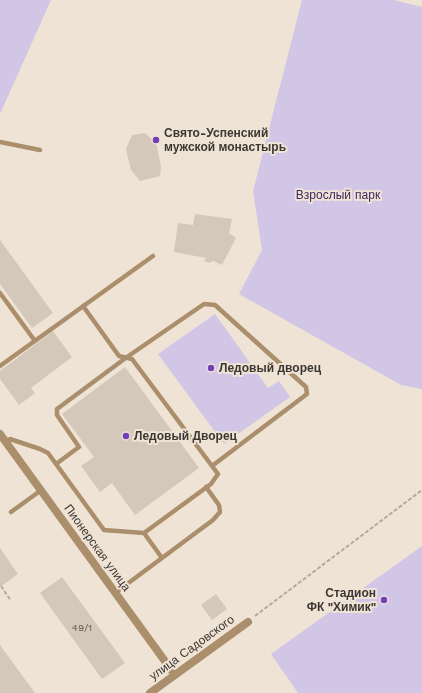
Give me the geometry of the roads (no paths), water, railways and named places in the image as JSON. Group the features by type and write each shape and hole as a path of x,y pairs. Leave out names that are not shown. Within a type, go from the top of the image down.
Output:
{"street":[{"name":"Пионерская улица","path":"0,434 175,675"},
{"name":"улица Садовского","path":"150,693 248,622"}],"lane":[{"path":"0,142 40,150"},
{"path":"0,366 153,256"},
{"path":"0,294 35,340"},
{"path":"56,464 79,447 57,415 57,409 127,357 204,304 215,305 306,387 307,394 212,466"},
{"path":"6,442 10,439 48,453 104,530 144,533 206,487 218,474 132,359 118,356 83,306"},
{"path":"115,593 213,520 220,512 219,505 206,487"},
{"path":"11,512 40,491"},
{"path":"144,533 162,558"}],"place":[{"name":"Свято-Успенский мужской монастырь","path":"156,140"},
{"name":"Ледовый дворец","path":"211,368"},
{"name":"Ледовый Дворец","path":"126,436"},
{"name":"Стадион ФК \"Химик\"","path":"384,600"}],"park label":[{"name":"Взрослый парк","path":"338,195"}]}
